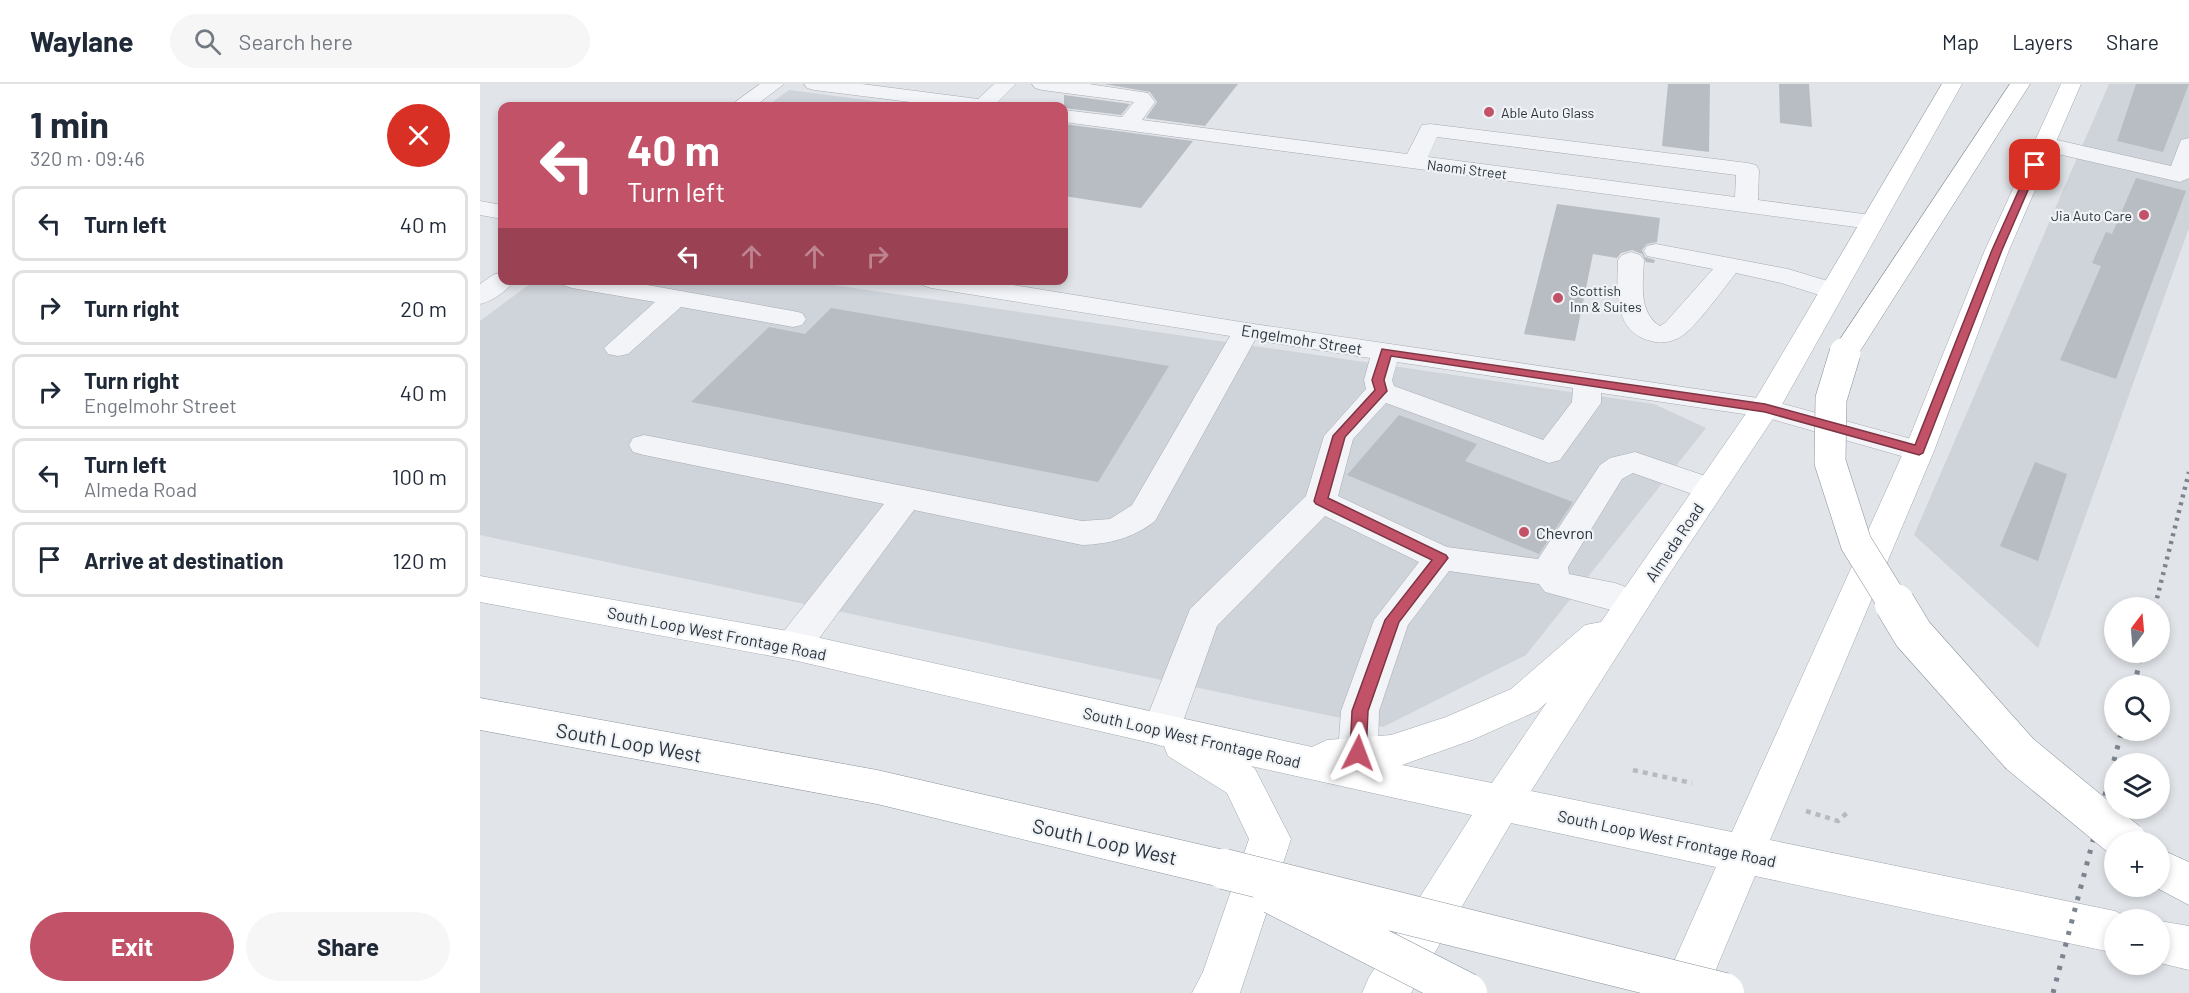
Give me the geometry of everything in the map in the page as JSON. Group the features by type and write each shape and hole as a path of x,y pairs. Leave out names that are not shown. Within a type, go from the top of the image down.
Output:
{"main road":[{"name":"Almeda Road","path":"1385,993 1501,804 1765,408 1952,84"},
{"path":"2020,84 1845,353 1831,399 1830,462 1856,543 1913,634 2020,754 2114,831"},
{"path":"1683,993 1919,450 1997,250 2071,84"},
{"name":"South Loop West Frontage Road","path":"480,590 793,646 1296,760 2104,930"},
{"path":"1296,760 1390,752 1458,729 1524,700 1633,603"},
{"name":"South Loop West","path":"480,714 877,787 1224,869 1724,993"},
{"path":"1161,730 1241,781 1270,839 1221,985 1215,993"},
{"path":"1224,869 1467,993"},
{"path":"2170,874 2189,885"},
{"path":"2170,944 2189,948"}],"street":[{"path":"748,102 774,84"},
{"path":"814,84 951,102"},
{"path":"986,102 1006,84"},
{"path":"1042,84 1141,97 1145,102 1127,125"},
{"name":"Naomi Street","path":"1068,117 1871,222"},
{"path":"1415,162 1430,130 1748,170 1746,205"},
{"path":"2044,144 2180,175 2189,145"},
{"path":"480,208 498,211"},
{"path":"1730,264 1668,334 1652,334 1641,327 1631,310 1643,256 1730,264 1788,277 1832,291"},
{"path":"480,264 498,267"},
{"path":"480,296 498,283"},
{"path":"599,285 793,319"},
{"name":"Engelmohr Street","path":"962,285 1247,331 1765,408 1919,450"},
{"path":"618,348 675,299"},
{"path":"644,445 1082,533 1108,533 1129,525 1144,513 1247,331"},
{"path":"1381,391 1378,380 1386,352"},
{"path":"1381,391 1549,453 1586,402 1588,382"},
{"path":"1161,730 1202,619 1321,501 1339,436 1381,391"},
{"path":"1633,603 1615,596 1582,591 1557,583 1552,573 1551,566 1611,472 1621,465 1635,462 1709,489"},
{"path":"793,646 906,498"},
{"path":"1321,501 1441,558 1552,573"},
{"path":"1358,753 1360,711 1392,620 1441,558"}],"path":[{"path":"1633,770 1692,783"},
{"path":"1797,808 1838,821 1849,811"}],"shaded area":[{"path":"2109,84 2189,84 2189,228 2038,648 1914,535"},
{"path":"789,90 882,102 772,102"},
{"path":"529,285 833,285 1654,404 1706,428 1526,655 1383,727 480,535 480,321"}],"building":[{"path":"1104,84 1238,84 1205,126 1146,118 1157,102 1150,92"},
{"path":"1668,84 1710,84 1709,152 1662,146"},
{"path":"1779,84 1809,84 1812,127 1780,123"},
{"path":"2136,84 2189,84 2163,152 2117,141"},
{"path":"1064,95 1130,104 1121,115 1068,108 1068,102 1064,102"},
{"path":"1068,125 1193,141 1141,208 1068,197"},
{"path":"2136,178 2186,191 2116,379 2060,360 2101,266 2092,263 2106,232 2112,234"},
{"name":"Scottish Inn & Suites","path":"1557,204 1660,218 1657,242 1647,244 1642,250 1645,257 1655,260 1654,263 1646,262 1642,254 1632,250 1621,253 1617,258 1593,254 1575,341 1524,334"},
{"path":"831,308 1169,366 1098,482 691,402 769,327 805,334"},
{"path":"1399,415 1477,444 1465,461 1573,502 1539,554 1347,475"},
{"path":"2035,462 2067,474 2038,561 2000,546"}],"railway":[{"path":"2157,597 2189,472"},
{"path":"2137,675 2139,663"},
{"path":"2053,993 2119,741"}],"place":[{"name":"Able Auto Glass","path":"1489,112"},
{"name":"Jia Auto Care","path":"2144,215"},
{"name":"Scottish Inn & Suites","path":"1558,298"},
{"name":"Chevron","path":"1524,532"}],"route":[{"path":"1358,753 1360,711 1392,620 1441,558 1321,501 1339,436 1381,391 1378,380 1386,352 1765,408 1919,450 1997,250 2035,165"}]}
